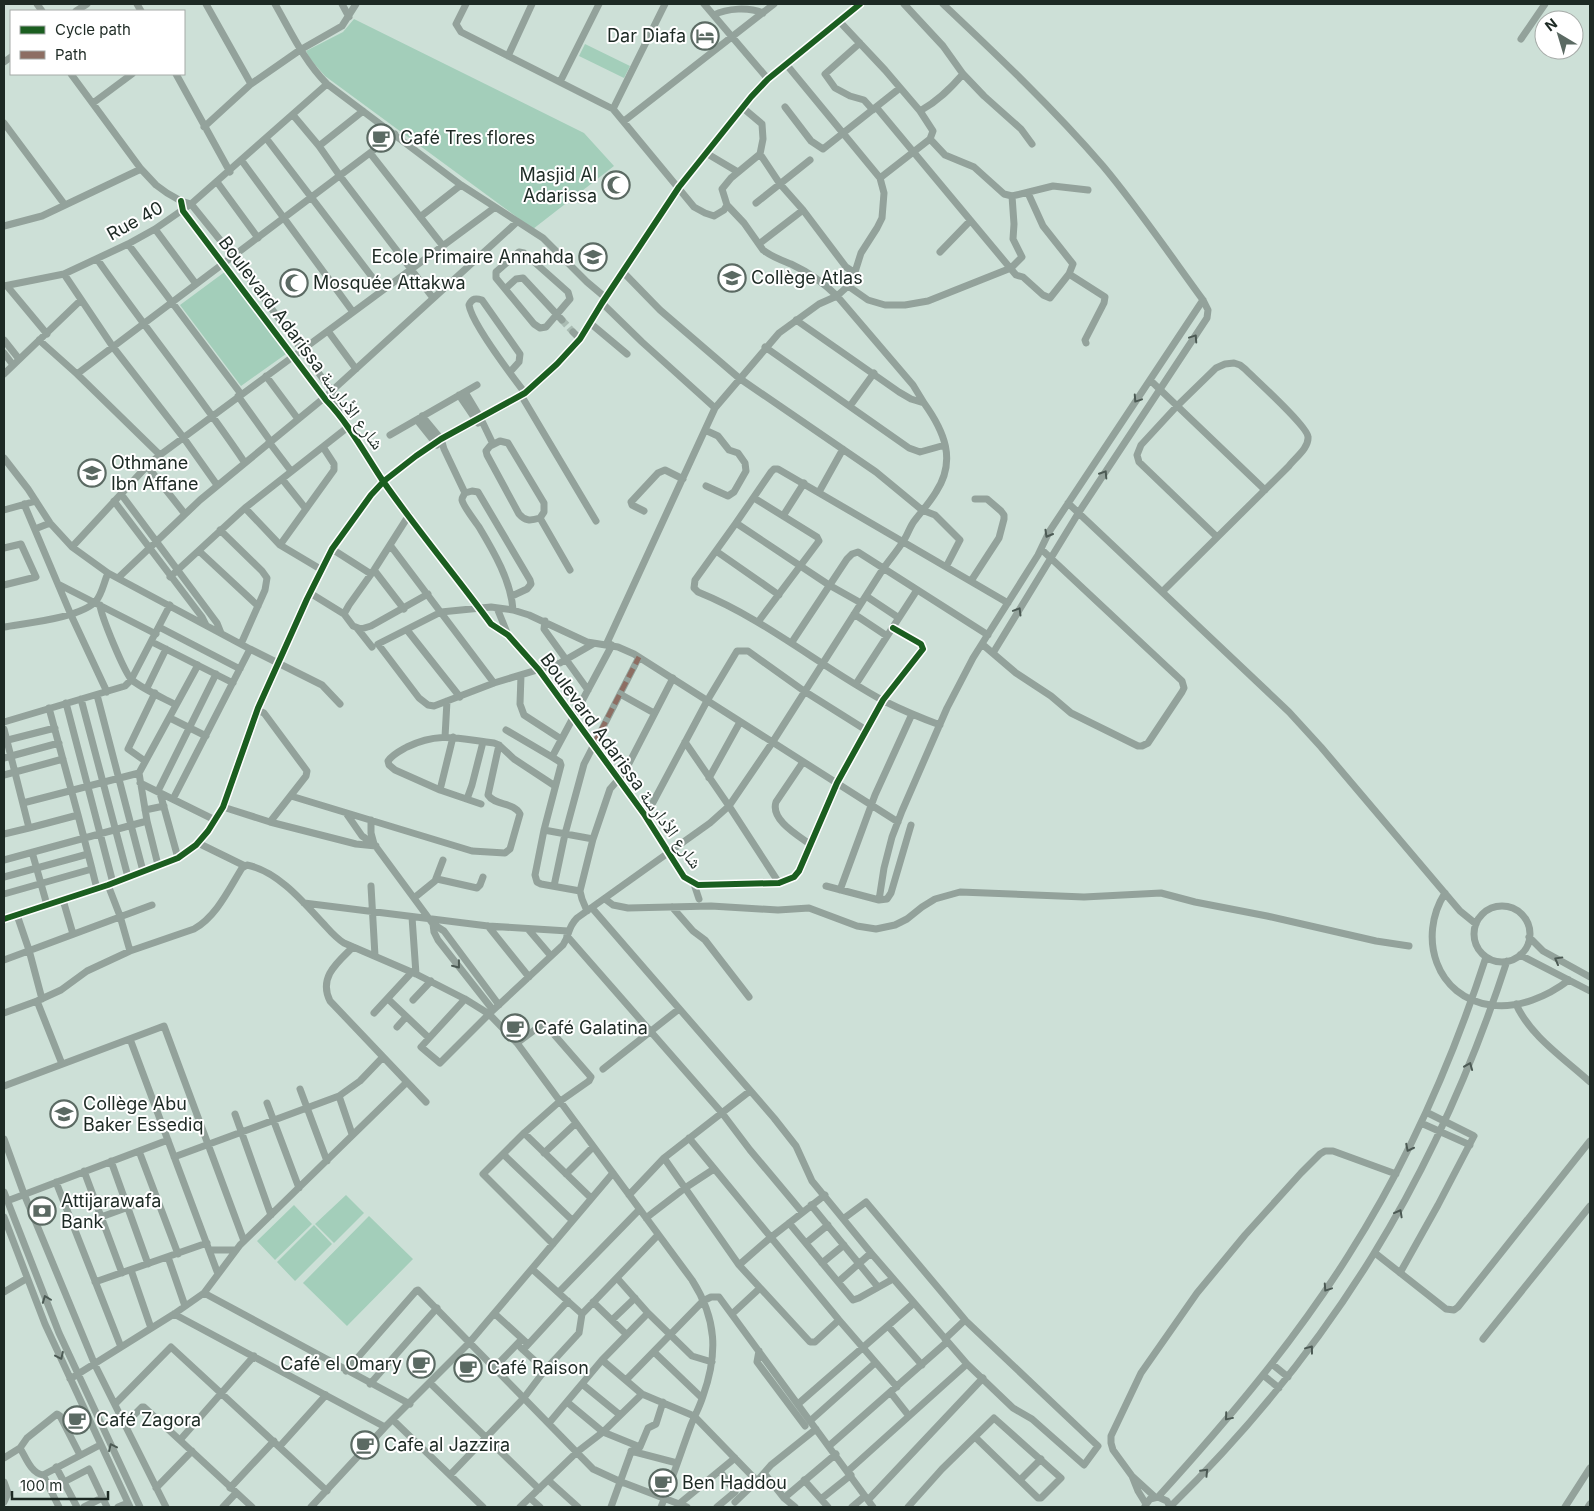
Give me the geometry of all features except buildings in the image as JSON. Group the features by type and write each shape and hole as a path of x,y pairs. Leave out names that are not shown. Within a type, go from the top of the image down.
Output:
{"street":[{"path":"206,4 251,84"},
{"path":"275,4 300,50 317,74 327,84 461,185 543,238 587,282 642,342 714,408"},
{"path":"342,4 349,17"},
{"path":"204,127 251,84 300,50 342,26 356,4"},
{"path":"466,4 457,21 459,30 613,109 694,207 714,216 724,210 727,204"},
{"path":"508,56 532,4"},
{"path":"560,82 599,4"},
{"path":"613,109 665,4"},
{"path":"704,4 768,79"},
{"path":"624,122 774,4"},
{"path":"4,918 111,884 178,858 198,843 223,807 257,710 310,594 332,549 359,510 384,481 438,441 524,394 547,375 580,339 679,187 743,108 768,79 860,4"},
{"path":"904,4 943,46 963,74 984,96 1017,125 1032,144"},
{"path":"943,4 1040,98 1103,166 1129,198 1203,300 1208,310 1207,318 1079,512 992,653"},
{"path":"1521,39 1545,4"},
{"path":"714,15 722,11 757,10 763,13"},
{"path":"838,21 920,111 933,131 930,139 880,178"},
{"path":"860,43 825,74 835,88 850,96 864,100 875,108 915,152 970,221 1016,274 1023,277 1043,295 1050,298 1069,274 1073,264 1043,226 1028,193"},
{"path":"552,757 588,690 609,645 714,408 779,333 819,304 837,296 848,286 856,272 861,253 882,218 884,194 880,178 786,64"},
{"path":"920,111 937,101 963,74"},
{"path":"72,75 141,169 156,185 181,201 192,204"},
{"path":"93,103 131,75"},
{"path":"177,75 230,172"},
{"name":"Rue 40","path":"5,286 64,274 155,229 183,211 230,172 327,84"},
{"path":"785,107 811,141 823,149 900,88"},
{"path":"466,999 422,1048 441,1063 493,1010 563,945 571,924 589,909 710,823 729,806 772,743 883,568 903,542 913,523 936,492 946,472 945,445 939,426 913,385 829,288 803,271 769,255 727,204 722,189 738,172 760,154 763,139 762,124 743,108"},
{"path":"319,146 363,111"},
{"path":"293,115 319,146 410,270 433,298"},
{"path":"4,123 65,205"},
{"path":"78,374 395,134"},
{"path":"266,138 382,290"},
{"path":"930,139 945,155 971,165 1000,191 1012,196 1053,186 1088,190"},
{"path":"706,152 738,172"},
{"path":"370,153 443,246"},
{"path":"760,154 780,184 803,210 846,267 856,272"},
{"path":"756,203 810,160"},
{"path":"242,161 353,312"},
{"path":"4,226 29,220 141,169"},
{"path":"217,182 258,238"},
{"path":"420,217 461,185"},
{"path":"848,286 868,300 885,305 905,305 928,301 1011,268 1022,257 1013,239 1012,196"},
{"name":"Boulevard Adarissa شارع الأدارسة","path":"181,201 183,211 324,398 339,413 384,481 492,624 508,635 539,670 644,814 684,877 698,886 779,883"},
{"name":"Boulevard Adarissa شارع الأدارسة","path":"192,204 233,256 332,391 339,413"},
{"path":"72,547 147,466 160,455 494,208"},
{"path":"759,244 803,210"},
{"path":"940,252 970,221"},
{"path":"118,578 217,485 332,391 517,222"},
{"path":"155,229 196,284"},
{"path":"128,244 240,395 291,471"},
{"path":"519,252 524,253 568,292 570,299 560,317 546,327 540,328 534,324 505,289 496,278 496,272 519,252"},
{"path":"97,259 245,463"},
{"path":"623,272 682,329 739,378 876,472 922,510 935,515 959,538 960,542 946,567"},
{"path":"64,274 113,347 183,437 217,485"},
{"path":"1069,274 1105,297 1085,340 1086,344"},
{"path":"505,289 516,279 523,278 560,317"},
{"path":"5,286 46,334"},
{"path":"510,372 519,362 520,354 482,300 473,299 469,305 471,313 524,394 596,521"},
{"path":"4,374 81,300"},
{"path":"879,900 884,868 898,822 964,674 1041,549 1045,538 1203,300"},
{"path":"796,320 900,392 911,399 924,403"},
{"path":"590,323 627,354"},
{"path":"328,331 356,368"},
{"path":"573,332 580,339"},
{"path":"4,340 16,362"},
{"path":"40,340 78,374 160,455"},
{"path":"765,347 909,448 920,452 945,445"},
{"path":"4,352 16,362"},
{"path":"1163,591 1304,450 1308,438 1307,433 1296,419 1245,369 1234,363 1216,368 1177,406 1138,450 1138,459 1146,469 1216,536"},
{"path":"850,406 874,373"},
{"path":"266,376 298,419"},
{"path":"1150,380 1265,490"},
{"path":"390,435 477,385"},
{"path":"462,394 492,444"},
{"path":"420,418 444,449 466,493"},
{"path":"170,577 245,508 348,427"},
{"path":"705,430 718,436 729,450 738,453 743,458 747,467 734,492 728,496 706,486"},
{"path":"500,441 508,443 544,503 544,512 540,518 528,521 518,514 487,455 488,448 492,444 500,441"},
{"path":"280,545 334,470 334,464 323,447"},
{"path":"819,492 843,449"},
{"path":"4,458 50,523 72,547 108,573 322,685 340,704"},
{"path":"147,466 185,514"},
{"path":"940,725 883,700 758,622 698,592 694,588 695,580 774,469 781,469 1008,603"},
{"path":"644,511 632,505 631,502 658,473 665,470 683,479"},
{"path":"282,479 306,509"},
{"path":"783,516 804,483"},
{"path":"512,596 530,586 530,580 478,492 466,493 462,498 463,503 493,551 512,596 514,610"},
{"path":"121,494 217,623 221,633"},
{"path":"754,498 819,539 818,544 758,622"},
{"path":"971,581 999,538 1004,519 1001,511 988,499 975,499"},
{"path":"4,510 36,501"},
{"path":"114,501 202,617 206,625"},
{"path":"1068,503 1295,718 1464,915 1476,924"},
{"path":"24,504 71,615 107,692"},
{"path":"245,508 280,545 322,570"},
{"path":"344,614 348,605 409,515"},
{"path":"540,518 570,570"},
{"path":"35,529 50,523"},
{"path":"736,523 829,585 861,603"},
{"path":"220,530 266,576 267,584 241,644"},
{"path":"4,548 21,544 36,577 4,585"},
{"path":"390,544 494,683"},
{"path":"332,549 372,572 404,609"},
{"path":"982,644 1016,674 1051,696 1075,716 1140,746 1148,743 1182,692 1184,686 1182,681 1041,549"},
{"path":"199,551 258,606"},
{"path":"716,551 779,595"},
{"path":"792,642 847,559 855,552 860,553 988,635"},
{"path":"108,573 97,604 112,641 132,680 176,705"},
{"path":"58,584 97,604 240,669"},
{"path":"856,684 917,590"},
{"path":"310,594 344,614 372,648 423,702 434,706 494,683 566,660 593,644"},
{"path":"357,628 365,629 428,594"},
{"path":"866,596 899,618"},
{"path":"4,627 71,615 97,604"},
{"path":"4,722 125,686 132,680 170,605"},
{"path":"372,648 441,612 480,607 514,610 545,621 593,644 609,645 629,651 898,822"},
{"name":"Boulevard Adarissa شارع الأدارسة","path":"497,608 508,635"},
{"path":"854,614 887,636"},
{"path":"545,621 543,628 588,690"},
{"path":"685,742 779,883 794,877 799,871 812,844 837,783 866,730 883,700 923,647 920,643 893,628"},
{"path":"407,630 460,697"},
{"path":"152,642 233,683"},
{"path":"147,688 166,649"},
{"path":"173,799 250,649"},
{"path":"644,814 650,808 735,653 740,650 748,652 804,692 866,730"},
{"path":"554,886 565,834 584,764 639,657"},
{"path":"158,865 147,820 139,773 198,665"},
{"path":"178,858 159,792 216,674"},
{"path":"521,675 520,704 524,715 561,739"},
{"path":"673,678 624,773 610,789 593,839 580,891 582,899 796,1146 807,1174 843,1219 872,1254 967,1364 1013,1408 1032,1419 1083,1465 1098,1448 965,1320 866,1202 843,1219"},
{"path":"146,761 128,749 155,693"},
{"path":"620,694 654,714"},
{"path":"97,695 143,871"},
{"path":"81,699 128,877"},
{"path":"445,737 447,701"},
{"path":"66,704 111,884 130,951"},
{"path":"49,708 97,889"},
{"path":"257,710 264,714 307,768 306,776 270,822"},
{"path":"840,890 875,795 912,714"},
{"path":"170,718 206,736"},
{"path":"709,778 740,722"},
{"path":"5,741 55,728"},
{"path":"4,729 7,757 15,772 28,828"},
{"path":"506,730 560,762 561,765 544,830 536,878 539,883 580,891"},
{"path":"481,804 440,790 395,770 389,765 388,761 394,754 409,746 436,737 453,737 499,745 514,759 555,786"},
{"path":"440,790 453,737"},
{"path":"467,799 483,742"},
{"path":"7,757 59,743"},
{"path":"290,796 476,852 507,852 510,848 520,814 517,810 491,800 488,795 499,745"},
{"path":"4,775 63,759"},
{"path":"803,762 776,802 774,808 780,820 812,844"},
{"path":"23,803 139,773"},
{"path":"140,783 215,820"},
{"path":"145,810 164,806"},
{"path":"223,807 270,822 356,844 375,845"},
{"path":"346,813 362,836 375,845 432,921 444,931 493,1010 695,1284 703,1300 709,1314 713,1333 714,1349 712,1362 702,1398 661,1507"},
{"path":"4,834 78,815"},
{"path":"4,860 147,820"},
{"path":"371,820 371,832 375,845"},
{"path":"826,886 879,900 884,900 890,896 911,825"},
{"path":"544,830 593,839"},
{"path":"198,843 244,866 264,871 304,903 336,938 493,1010"},
{"path":"32,852 47,905"},
{"path":"4,877 88,854"},
{"path":"414,898 437,879 443,860"},
{"path":"4,1013 40,1000 68,987 87,971 130,951 202,925 212,915 244,866"},
{"path":"4,894 92,870"},
{"path":"437,879 476,888 480,885 483,877"},
{"path":"694,884 699,899"},
{"path":"371,886 375,956"},
{"path":"605,899 613,905 623,908 712,906 778,910 809,908 857,926 876,929 895,925 935,900 960,892 1084,897 1161,893 1194,902 1267,916 1376,941 1408,946"},
{"path":"1445,893 1437,907 1432,922 1431,937 1439,967 1448,981 1459,991 1472,1000 1492,1006 1516,1004 1544,996 1569,980"},
{"path":"63,900 73,934"},
{"path":"304,903 373,911 432,921 568,934 722,1113 802,1212"},
{"path":"4,960 152,905"},
{"path":"672,907 692,931 705,940 749,997"},
{"path":"1499,907 1509,908 1518,912 1525,919 1529,928 1529,938 1527,945 1520,955 1507,961 1497,962 1480,952 1474,933 1476,924 1482,916 1490,910 1499,907"},
{"path":"17,914 29,950 40,1000 62,1064"},
{"path":"374,1014 414,973 412,917"},
{"path":"488,926 529,977"},
{"path":"528,929 551,956"},
{"path":"1529,938 1543,951 1590,978"},
{"path":"353,947 330,971 326,984 327,995 330,1001 426,1102"},
{"path":"1520,955 1590,991"},
{"path":"1145,1506 1150,1499 1157,1497 1212,1437 1272,1364 1335,1277 1371,1219 1421,1123 1453,1051 1486,957"},
{"path":"1132,1476 1157,1497 1165,1499 1170,1507 1225,1451 1279,1388 1334,1315 1375,1253 1408,1197 1441,1132 1464,1079 1507,961"},
{"path":"413,1000 431,982"},
{"path":"388,999 429,1038"},
{"path":"1516,1004 1522,1018 1532,1029 1590,1082"},
{"path":"603,1069 679,1009"},
{"path":"397,1027 406,1017"},
{"path":"517,1043 544,1023 590,1075 589,1081 559,1102 524,1133 484,1174 553,1244"},
{"path":"4,1086 163,1026 165,1027 244,1242"},
{"path":"130,1039 218,1274"},
{"path":"174,1156 242,1133 339,1096 360,1081 383,1057"},
{"path":"70,1379 95,1365 204,1293 236,1250 406,1082"},
{"path":"300,1089 327,1161"},
{"path":"629,1195 664,1158 750,1091"},
{"path":"339,1096 352,1134"},
{"path":"267,1103 299,1188"},
{"path":"1400,1273 1474,1136 1426,1112"},
{"path":"235,1114 271,1215"},
{"path":"544,1154 576,1123"},
{"path":"1421,1123 1470,1145"},
{"path":"524,1133 591,1198"},
{"path":"4,1138 24,1194 95,1365 166,1507"},
{"path":"689,1138 875,1363 909,1416"},
{"path":"7,1201 168,1140"},
{"path":"1375,1253 1446,1309 1452,1311 1456,1309 1590,1141"},
{"path":"566,1174 593,1147"},
{"path":"139,1151 178,1254"},
{"path":"1145,1506 1132,1476 1113,1450 1111,1440 1137,1379 1197,1293 1245,1235 1307,1167 1325,1151 1333,1151 1396,1174"},
{"path":"503,1154 572,1220"},
{"path":"664,1158 739,1264 813,1343 838,1320"},
{"path":"111,1161 148,1264"},
{"path":"646,1218 685,1188 714,1169"},
{"path":"84,1171 122,1273"},
{"path":"312,1507 393,1420 469,1343 613,1173"},
{"path":"56,1182 121,1347"},
{"path":"4,1192 58,1333 140,1507"},
{"path":"739,1264 824,1195"},
{"path":"101,1217 156,1196"},
{"path":"811,1205 878,1287"},
{"path":"1483,1339 1590,1206"},
{"path":"559,1292 639,1210"},
{"path":"4,1217 26,1279 45,1324 129,1505 118,1507"},
{"path":"789,1223 850,1296 856,1300 893,1278"},
{"path":"806,1243 828,1225"},
{"path":"450,1475 487,1438 579,1333 582,1314 658,1235"},
{"path":"822,1262 844,1245"},
{"path":"95,1282 168,1257 208,1246 236,1250"},
{"path":"838,1282 872,1254"},
{"path":"168,1257 185,1306"},
{"path":"532,1269 582,1314"},
{"path":"131,1270 151,1328"},
{"path":"617,1278 693,1358 712,1362"},
{"path":"4,1292 26,1279"},
{"path":"732,1314 760,1288"},
{"path":"346,1371 417,1290 437,1308 593,1469 687,1507"},
{"path":"204,1293 410,1404"},
{"path":"626,1380 703,1300 719,1297 798,1404 808,1424"},
{"path":"612,1320 634,1298"},
{"path":"494,1368 523,1345 568,1301"},
{"path":"593,1302 626,1334"},
{"path":"798,1404 914,1303"},
{"path":"370,1384 437,1308"},
{"path":"549,1423 602,1360 648,1312"},
{"path":"174,1314 386,1428"},
{"path":"495,1314 545,1370"},
{"path":"829,1446 922,1365 965,1320"},
{"path":"888,1326 922,1365"},
{"path":"115,1404 171,1347 327,1491"},
{"path":"759,1351 757,1362 808,1424 816,1429 873,1507"},
{"path":"654,1352 702,1398"},
{"path":"180,1440 254,1356"},
{"path":"602,1360 642,1394 694,1416 758,1481"},
{"path":"808,1424 875,1363"},
{"path":"821,1499 967,1364"},
{"path":"1272,1364 1288,1376"},
{"path":"1263,1375 1279,1388"},
{"path":"852,1507 867,1498 983,1378"},
{"path":"430,1383 539,1489"},
{"path":"582,1384 620,1415"},
{"path":"520,1507 642,1394"},
{"path":"280,1446 326,1395"},
{"path":"567,1402 603,1432 640,1446"},
{"path":"611,1507 631,1451 640,1446 648,1428 656,1424 663,1402"},
{"path":"125,1424 143,1407 252,1507"},
{"path":"4,1458 20,1448 27,1438 57,1414 60,1416 80,1455"},
{"path":"911,1506 942,1469 975,1437 995,1418 1061,1479 1039,1498 975,1437"},
{"path":"393,1420 482,1507"},
{"path":"717,1507 735,1502 758,1481 771,1465 816,1429"},
{"path":"223,1507 233,1490 274,1441"},
{"path":"43,1475 100,1445"},
{"path":"20,1448 33,1469 38,1474 43,1475 59,1507"},
{"path":"156,1488 192,1451"},
{"path":"631,1451 677,1463"},
{"path":"784,1498 836,1454"},
{"path":"679,1504 735,1458"},
{"path":"1020,1480 1041,1459"},
{"path":"56,1467 77,1507"},
{"path":"1565,1507 1590,1468"},
{"path":"64,1482 89,1470 107,1507"},
{"path":"720,1471 734,1490 735,1502"},
{"path":"764,1473 784,1498 795,1507"},
{"path":"548,1480 578,1507"},
{"path":"804,1480 828,1507"},
{"path":"4,1482 8,1493 4,1502"},
{"path":"84,1507 102,1498"},
{"path":"530,1498 540,1507"}],"green space":[{"path":"354,19 584,133 614,166 533,229 325,76 310,59 306,51 343,32"},
{"path":"585,44 630,66 624,78 579,56"},
{"path":"226,271 286,354 241,386 180,305"},
{"path":"346,1195 364,1213 334,1243 315,1224"},
{"path":"294,1205 312,1224 275,1260 257,1241"},
{"path":"369,1216 413,1259 347,1326 303,1283"},
{"path":"314,1225 332,1244 295,1281 277,1262"}],"tunnel":[{"path":"562,320 573,332"}],"marked path":[{"path":"594,744 639,657"}],"cycle path":[{"path":"4,919 108,885 178,858 196,845 208,831 223,807 258,708 307,599 332,549 371,495 384,481 416,456 441,439 525,393 557,364 580,339 679,187 751,97 768,79 860,4"},
{"path":"181,201 183,211 342,419 383,481 423,535 491,624 508,635 539,670 644,814 684,877 698,885 779,883 794,877 799,871 837,783 883,700 923,649 921,644 893,628"}],"place":[{"name":"Dar Diafa","path":"705,36"},
{"name":"Café Tres flores","path":"381,138"},
{"name":"Masjid Al Adarissa","path":"616,185"},
{"name":"Ecole Primaire Annahda","path":"593,257"},
{"name":"Collège Atlas","path":"732,278"},
{"name":"Mosquée Attakwa","path":"294,283"},
{"name":"Othmane Ibn Affane","path":"92,473"},
{"name":"Café Galatina","path":"515,1028"},
{"name":"Collège Abu Baker Essediq","path":"64,1114"},
{"name":"Attijarawafa Bank","path":"42,1211"},
{"name":"Café el Omary","path":"421,1364"},
{"name":"Café Raison","path":"468,1368"},
{"name":"Café Zagora","path":"77,1420"},
{"name":"Cafe al Jazzira","path":"365,1445"},
{"name":"Ben Haddou","path":"663,1483"}]}
